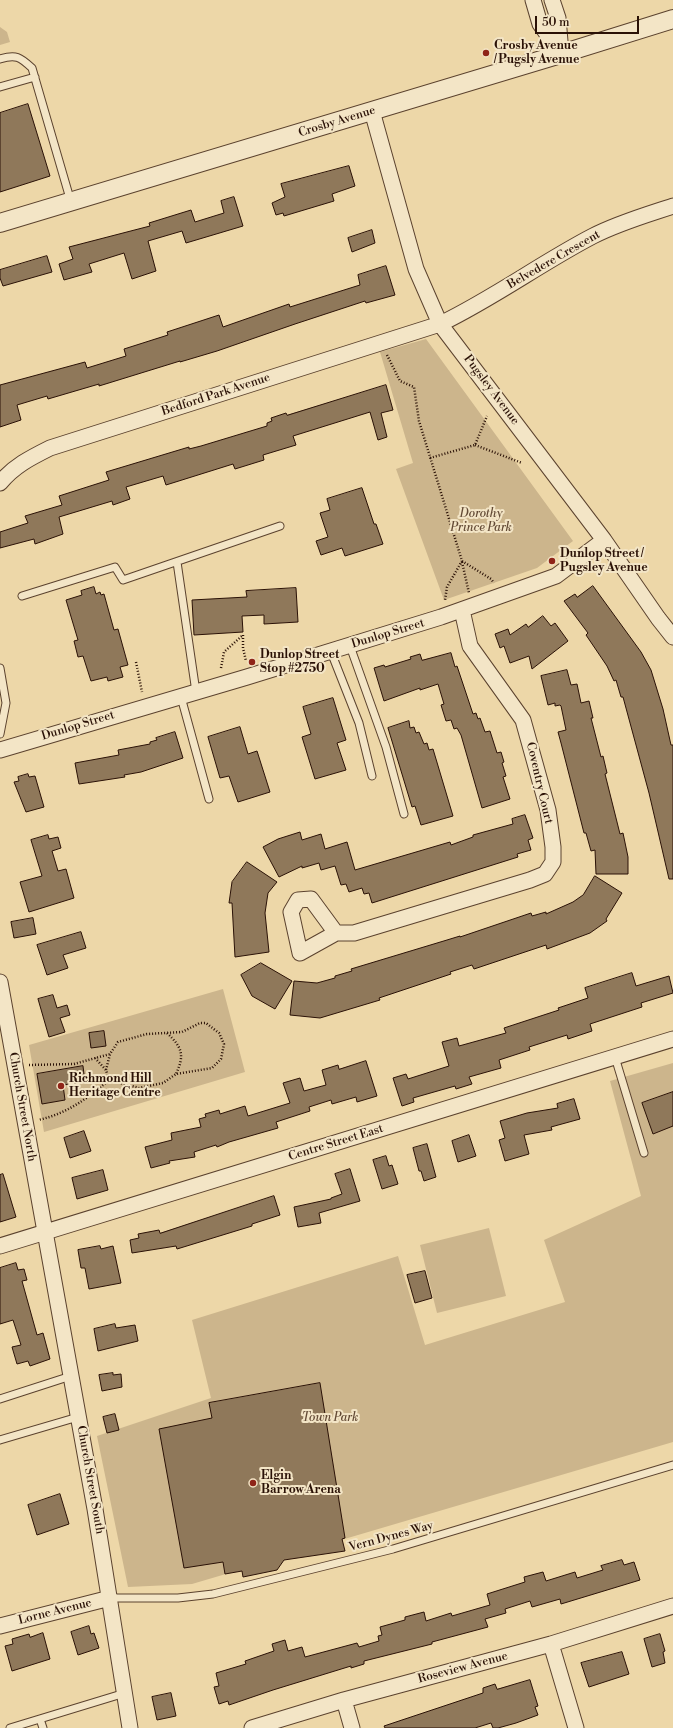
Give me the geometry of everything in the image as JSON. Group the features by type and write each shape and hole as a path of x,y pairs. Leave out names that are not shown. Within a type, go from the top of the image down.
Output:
{"street":[{"path":"533,0 540,24 561,54"},
{"path":"552,0 558,18 561,54"},
{"name":"Crosby Avenue","path":"0,223 673,19"},
{"name":"Pugsley Avenue","path":"372,111 416,269 440,324 604,540 658,618 673,637"},
{"name":"Belvedere Crescent","path":"440,324 467,311 594,236 630,220 673,206"},
{"name":"Bedford Park Avenue","path":"0,483 8,473 25,460 50,448 440,324"},
{"name":"Dunlop Street","path":"1,746 181,697 331,652 462,610 556,576 604,540"},
{"name":"Coventry Court","path":"336,932 354,933 530,880 545,874 553,862 554,847 548,810 523,720 470,646 462,610"},
{"name":"Church Street North","path":"0,982 45,1232"},
{"name":"Centre Street East","path":"0,1246 673,1039"},
{"name":"Church Street South","path":"45,1232 110,1598 130,1728"},
{"name":"Lorne Avenue","path":"0,1626 110,1598"},
{"name":"Roseview Avenue","path":"252,1728 344,1700 551,1644 673,1606"},
{"path":"551,1644 576,1728"},
{"path":"344,1700 352,1728"}],"lane":[{"path":"0,59 10,56 21,58 32,68 71,202"},
{"path":"0,87 35,77"},
{"path":"22,596 115,567 123,580 280,526"},
{"path":"177,562 196,692"},
{"path":"350,646 386,747 404,814"},
{"path":"331,652 359,723 372,776"},
{"path":"0,668 6,703 0,734"},
{"path":"181,697 208,799"},
{"path":"615,1057 644,1153"},
{"path":"0,1399 71,1376"},
{"path":"0,1440 78,1417"},
{"name":"Vern Dynes Way","path":"110,1598 178,1598 213,1594 393,1549 673,1465"},
{"path":"10,1728 125,1693"},
{"path":"40,1719 43,1728"}],"path":[{"path":"380,342 400,381 414,387 419,421 462,561 469,593"},
{"path":"475,444 487,416"},
{"path":"430,458 475,444 522,463"},
{"path":"462,561 491,579 495,584"},
{"path":"445,600 447,587 462,561"},
{"path":"221,668 224,652 243,635 243,648 246,661"},
{"path":"136,662 142,692"},
{"path":"106,1070 110,1054 118,1042 147,1034 182,1032 200,1023 206,1024 219,1033 224,1044 221,1059 212,1068 176,1074 163,1083 139,1088 109,1080"},
{"path":"166,1033 178,1043 181,1052 181,1064 176,1074"},
{"path":"28,1066 74,1064 110,1054"},
{"path":"95,1058 106,1070 109,1080"},
{"path":"37,1120 66,1111 94,1093 109,1080"}],"green space":[{"path":"0,27 7,32 10,42 0,45"},
{"name":"Dorothy Prince Park","path":"426,339 573,541 537,568 444,600 396,469 413,463 380,352"},
{"path":"223,989 245,1072 44,1132 29,1045"},
{"name":"Town Park","path":"673,1063 673,1442 192,1584 128,1587 97,1436 211,1398 192,1320 398,1256 425,1345 565,1302 544,1240 641,1196 610,1081"},
{"path":"489,1228 506,1296 437,1313 420,1245"}],"building":[{"path":"28,104 50,176 0,192 0,113"},
{"path":"349,166 355,186 332,194 334,201 284,216 283,213 276,215 272,203 285,197 281,184"},
{"path":"234,197 243,226 186,243 182,231 148,241 156,271 132,279 124,253 89,264 92,272 64,280 59,264 73,259 69,247 150,226 149,223 191,210 195,222 224,213 221,201"},
{"path":"372,230 375,243 352,252 348,238"},
{"path":"47,256 52,272 3,286 0,278 0,270"},
{"path":"386,266 395,295 366,303 365,301 217,351 99,386 99,384 48,399 47,396 17,405 21,420 0,427 0,385 85,362 87,368 126,356 124,349 168,335 167,332 219,315 223,327 289,304 290,307 360,285 358,275"},
{"path":"386,385 393,410 381,413 387,437 378,440 370,412 293,436 296,445 263,455 264,460 235,469 233,464 166,485 163,476 126,487 130,499 113,505 112,501 59,517 63,534 35,544 34,539 0,548 0,532 28,523 25,516 62,505 59,496 109,480 106,472 189,447 189,449 201,446 267,426 267,423 272,421 271,418 286,413 287,415"},
{"path":"362,488 374,524 376,524 383,544 345,556 342,548 321,555 316,541 328,537 320,513 330,510 327,499"},
{"path":"593,586 641,652 651,670 663,709 671,745 673,745 673,879 669,879 649,793 623,697 621,697 616,680 614,681 607,666 586,635 588,633 564,601 575,594 577,597"},
{"path":"94,587 96,594 100,592 101,595 104,594 114,630 118,629 128,665 120,667 123,677 108,681 107,677 91,681 83,656 78,657 74,641 78,640 66,600 82,595 81,591"},
{"path":"296,588 298,622 264,624 264,615 242,616 243,632 194,635 192,600 247,597 246,591"},
{"path":"543,616 551,626 555,623 568,641 532,669 529,656 510,663 504,646 500,648 495,634 508,629 510,635 526,624 528,627"},
{"path":"451,653 455,667 457,666 473,714 476,713 478,719 480,718 485,732 490,731 497,753 501,752 504,762 502,763 506,776 503,777 510,799 482,808 461,735 457,728 454,729 451,720 446,721 441,705 444,704 438,684 420,690 420,688 384,701 374,668 384,665 385,667 411,659 410,657 420,654 422,660"},
{"path":"567,670 571,685 577,684 581,703 589,701 593,718 591,718 601,757 603,756 607,773 605,774 620,834 623,833 628,857 628,874 596,874 595,850 591,851 586,833 584,833 558,732 566,730 561,706 555,706 555,703 548,705 541,676"},
{"path":"333,698 346,740 337,743 346,770 315,779 302,737 311,734 303,707"},
{"path":"409,721 410,728 414,727 416,733 419,732 424,744 427,743 429,750 433,749 453,816 421,825 415,806 412,807 388,728"},
{"path":"240,727 248,754 257,751 270,792 238,802 229,776 220,778 208,737"},
{"path":"175,732 183,758 141,772 124,775 125,777 79,784 75,763 119,755 118,750 150,744 150,742 157,740 156,738"},
{"path":"28,774 29,777 35,776 44,807 26,812 14,782 19,781 18,777"},
{"path":"525,815 533,838 528,840 531,850 517,854 518,857 372,903 369,893 364,894 362,888 349,892 346,884 341,885 335,866 321,870 319,863 302,868 302,866 279,877 263,847 278,839 300,832 302,840 321,834 325,849 347,842 355,870 450,842 451,845 473,837 473,835 513,824 512,819"},
{"path":"48,835 49,839 58,837 61,848 52,851 58,871 66,869 74,898 29,912 20,882 42,876 31,840"},
{"path":"247,862 277,882 268,893 265,913 269,952 235,957 232,903 229,903 232,882"},
{"path":"595,876 622,893 606,919 607,921 590,933 547,949 546,945 474,969 472,965 450,972 451,974 379,998 380,1000 320,1018 290,1015 294,981 317,983 352,971 351,969 460,937 531,913 532,916 546,912 546,914 573,902 583,895"},
{"path":"33,918 36,934 14,938 11,922"},
{"path":"81,932 86,948 63,955 68,968 47,975 37,945"},
{"path":"261,963 292,981 275,1009 252,996 241,975"},
{"path":"632,973 636,986 669,976 673,993 641,1003 642,1007 590,1024 592,1031 568,1039 567,1035 529,1047 530,1050 499,1060 501,1068 469,1077 472,1084 456,1089 455,1086 413,1098 414,1102 402,1106 393,1078 406,1074 408,1079 449,1066 442,1042 457,1038 459,1046 506,1033 504,1028 559,1010 558,1008 588,998 585,988"},
{"path":"53,995 57,1008 67,1005 70,1015 60,1018 65,1032 49,1037 38,999"},
{"path":"104,1031 106,1046 91,1048 89,1033"},
{"path":"366,1061 377,1096 357,1102 356,1097 332,1104 331,1100 309,1107 310,1111 276,1122 278,1128 229,1142 217,1147 216,1145 194,1152 195,1157 169,1161 170,1163 151,1168 145,1147 172,1140 171,1133 201,1127 199,1119 206,1117 205,1114 219,1110 220,1114 245,1106 248,1116 290,1103 283,1083 300,1078 304,1091 326,1085 322,1070 338,1065 339,1069"},
{"path":"83,1066 85,1082 63,1085 65,1100 42,1104 37,1074"},
{"path":"673,1092 673,1126 653,1134 642,1103"},
{"path":"574,1099 580,1119 551,1127 552,1130 524,1135 529,1154 505,1161 499,1140 505,1138 500,1121 527,1113 558,1108 557,1104"},
{"path":"84,1131 91,1151 70,1158 64,1138"},
{"path":"469,1135 476,1156 458,1162 452,1141"},
{"path":"427,1144 436,1177 424,1181 421,1171 419,1171 413,1148"},
{"path":"386,1156 389,1166 392,1165 398,1184 382,1189 373,1160"},
{"path":"350,1169 360,1201 319,1213 321,1223 298,1227 294,1207 331,1199 342,1194 335,1174"},
{"path":"103,1170 108,1190 77,1199 72,1178"},
{"path":"3,1174 16,1217 0,1222 0,1175"},
{"path":"274,1196 280,1215 252,1224 252,1226 177,1249 176,1246 132,1253 130,1240 139,1238 138,1234 159,1230 160,1233"},
{"path":"100,1246 101,1249 113,1246 121,1283 89,1289 85,1268 81,1268 78,1250"},
{"path":"16,1263 18,1270 24,1269 27,1280 22,1281 37,1335 43,1333 50,1359 30,1366 28,1361 17,1364 12,1347 21,1345 13,1320 0,1324 0,1268"},
{"path":"425,1271 432,1298 415,1303 407,1275"},
{"path":"115,1324 116,1328 135,1325 138,1341 98,1351 94,1329"},
{"path":"113,1373 113,1375 121,1374 122,1387 102,1391 99,1375"},
{"name":"Elgin Barrow Arena","path":"320,1383 345,1538 342,1539 345,1551 284,1560 277,1570 243,1577 242,1571 225,1574 223,1562 184,1568 159,1429 212,1418 209,1403"},
{"path":"115,1414 119,1430 107,1433 103,1417"},
{"path":"60,1494 69,1524 37,1535 28,1505"},
{"path":"622,1560 624,1565 634,1562 640,1580 561,1604 560,1599 532,1607 530,1601 505,1609 506,1613 485,1619 488,1627 432,1642 432,1644 364,1661 364,1664 351,1668 351,1666 229,1705 228,1701 219,1704 214,1687 219,1686 216,1673 246,1664 245,1661 274,1651 272,1644 285,1640 288,1651 302,1647 305,1657 357,1643 359,1647 379,1641 378,1636 382,1635 380,1627 405,1620 405,1617 424,1612 426,1621 451,1613 452,1616 490,1605 487,1594 525,1582 524,1577 543,1572 546,1581 575,1572 577,1578 603,1570 601,1566"},
{"path":"89,1626 91,1634 94,1633 99,1648 78,1655 71,1632"},
{"path":"43,1633 50,1659 12,1671 5,1646 13,1644 12,1639 29,1634 30,1637"},
{"path":"660,1634 665,1651 663,1652 665,1663 652,1667 644,1639"},
{"path":"622,1652 629,1674 589,1687 581,1663"},
{"path":"530,1680 538,1706 535,1707 538,1715 516,1723 498,1728 493,1728 491,1723 475,1728 385,1728 384,1726 483,1693 483,1688 495,1684 497,1689"},
{"path":"171,1693 176,1716 157,1720 152,1697"}],"place":[{"name":"Crosby Avenue / Pugsly Avenue","path":"486,53"},
{"name":"Dunlop Street / Pugsley Avenue","path":"552,561"},
{"name":"Dunlop Street Stop #2750","path":"252,662"},
{"name":"Richmond Hill Heritage Centre","path":"61,1086"},
{"name":"Elgin Barrow Arena","path":"253,1483"}]}
